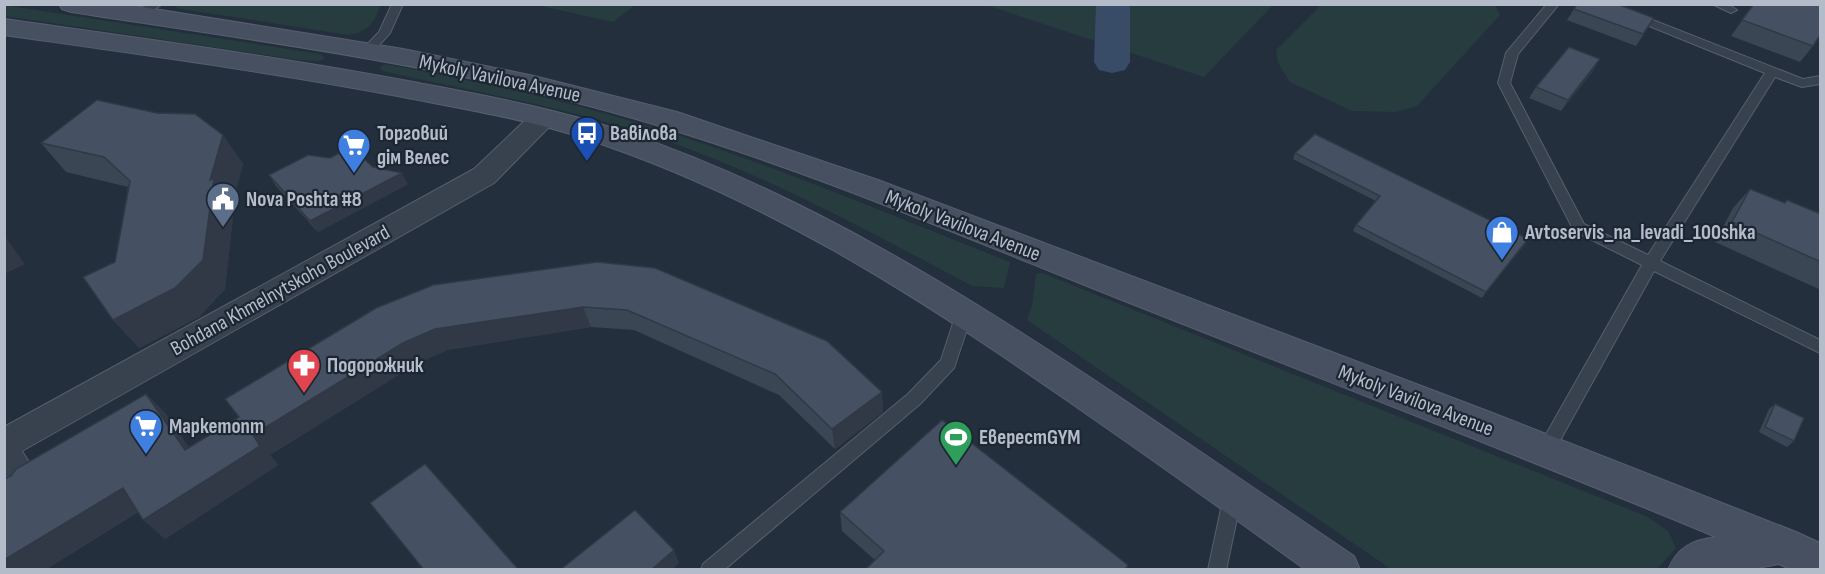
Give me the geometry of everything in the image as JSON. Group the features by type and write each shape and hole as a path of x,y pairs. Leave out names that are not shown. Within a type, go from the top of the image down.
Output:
{"main road":[{"name":"Mykoly Vavilova Avenue","path":"71,4 147,10 368,50 596,99 715,134 866,188 1546,450 1821,562"},
{"name":"Mykoly Vavilova Avenue","path":"4,27 341,77 543,118 612,137 720,178 790,211 883,261 965,310 1341,570"},
{"path":"341,77 368,50"},
{"path":"1688,570 1701,558 1782,545"}],"street":[{"name":"Bohdana Khmelnytskoho Boulevard","path":"4,444 484,176 543,118"},
{"path":"4,452 23,482 4,493"}],"lane":[{"path":"368,50 384,33 398,4"},
{"path":"1554,4 1512,53 1504,83 1579,227 1821,347"},
{"path":"1600,4 1802,83 1821,80"},
{"path":"1716,4 1731,10"},
{"path":"1546,450 1650,264 1772,72"},
{"path":"710,570 914,399 940,374 948,363 965,310"},
{"path":"1217,570 1233,495"}],"green space":[{"path":"380,4 380,6 369,26 361,32 349,35 175,8 179,5"},
{"path":"4,5 320,54 325,58 320,61 299,60 5,16"},
{"path":"536,5 635,5 613,22"},
{"path":"986,5 1273,5 1204,77"},
{"path":"1321,5 1495,5 1500,15 1417,106 1395,112 1352,111 1290,82 1278,63 1276,50"},
{"path":"385,64 582,107 661,130 762,164 1010,262 1004,288 972,286 788,191 673,143 602,120 382,71 380,67"},
{"path":"1042,273 1648,517 1668,531 1676,548 1657,569 1391,569 1027,320 1032,306 1036,274"}],"building":[{"path":"1577,4 1617,4 1654,18 1643,34 1574,9"},
{"path":"1754,4 1821,4 1821,34 1813,46 1742,20"},
{"path":"1569,47 1600,59 1568,100 1536,87"},
{"path":"97,100 157,113 195,114 223,135 210,180 214,178 203,260 175,288 113,320 83,277 115,262 130,181 104,157 41,143"},
{"path":"1315,134 1528,239 1486,292 1356,225 1380,196 1295,153"},
{"path":"351,147 373,167 402,173 310,221 269,175 308,155 330,158"},
{"path":"1750,189 1785,203 1787,200 1821,214 1821,262 1732,222"},
{"path":"597,262 655,268 827,341 882,392 832,429 775,374 627,310 583,307 435,329 403,343 253,435 260,446 143,520 123,488 4,560 4,479 11,476 16,469 146,394 185,450 239,417 225,399 376,308 433,285"},
{"path":"1775,404 1804,418 1794,441 1765,427"},
{"path":"942,420 1128,565 1125,570 865,570 884,551 840,512"},
{"path":"425,464 519,570 424,570 370,503"},
{"path":"635,510 674,550 651,570 560,570"}],"waterway":[{"path":"1112,62 1113,4"}],"place":[{"name":"Вавілова","path":"587,162"},
{"name":"Торговий дім Велес","path":"354,174"},
{"name":"Nova Poshta #8","path":"223,228"},
{"name":"Avtoservis_na_levadi_100shka","path":"1502,261"},
{"name":"Подорожник","path":"304,394"},
{"name":"Маркетопт","path":"146,455"},
{"name":"ЕверестGYM","path":"956,466"}]}
